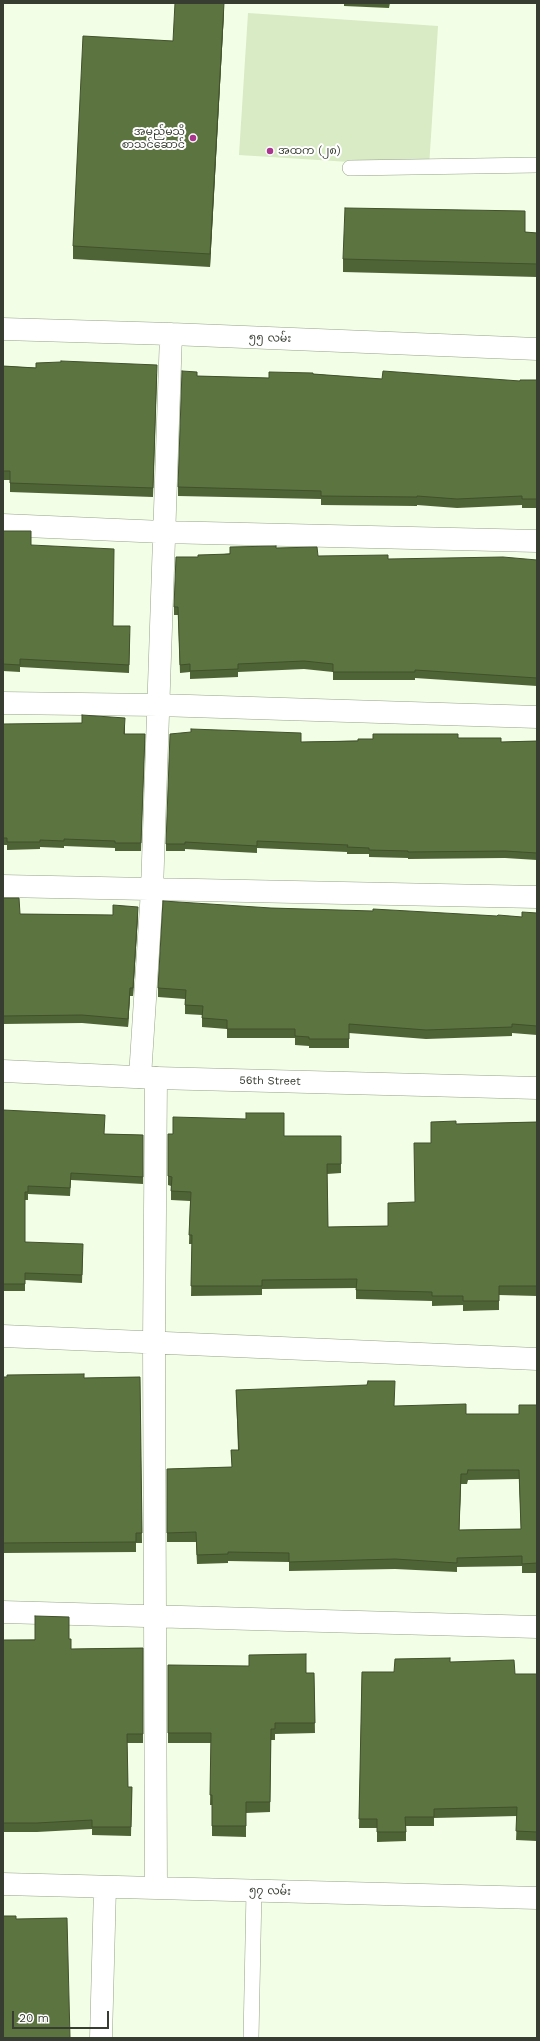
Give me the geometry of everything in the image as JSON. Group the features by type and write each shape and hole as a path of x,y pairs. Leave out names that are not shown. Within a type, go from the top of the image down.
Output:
{"street":[{"name":"၅၅ လမ်း","path":"3,329 171,334 537,349"},
{"path":"156,1887 154,1343 148,1078 163,532 171,334"},
{"path":"3,525 163,532 537,541"},
{"path":"3,703 158,705 537,717"},
{"path":"3,886 537,897"},
{"name":"56th Street","path":"3,1071 148,1078 537,1088"},
{"path":"3,1336 537,1359"},
{"path":"3,1612 537,1627"},
{"name":"၅၇ လမ်း","path":"3,1884 537,1898"},
{"path":"101,2038 106,1887"}],"lane":[{"path":"350,168 537,165"},
{"path":"251,2038 254,1890"}],"green space":[{"path":"248,13 438,26 429,167 239,155"}],"building":[{"path":"175,3 224,3 210,254 73,246 83,36 173,41"},
{"path":"345,208 525,211 525,232 537,233 537,264 343,259"},
{"path":"61,361 157,365 153,488 10,483 10,471 3,471 3,366 36,368 36,363"},
{"path":"182,371 197,372 197,376 269,378 269,372 313,373 382,379 383,371 520,381 537,380 537,499 522,499 522,496 457,499 417,496 321,496 321,491 178,487"},
{"path":"3,531 31,531 31,545 114,549 113,626 130,626 129,665 20,659 20,665 3,664"},
{"path":"276,546 276,548 317,547 318,556 388,555 388,559 503,557 537,560 537,678 415,670 415,672 333,672 333,664 304,661 238,664 238,669 190,671 190,664 180,665 178,607 174,607 176,557 198,557 198,555 230,554 230,547"},
{"path":"82,715 125,718 124,734 145,734 141,843 115,843 115,841 64,839 64,841 40,840 40,842 7,842 7,838 3,838 3,724 82,723"},
{"path":"191,729 301,733 301,742 358,741 358,739 373,739 373,734 458,734 458,738 501,738 501,742 537,741 537,853 505,851 408,852 369,850 369,848 347,847 348,845 257,841 257,846 185,842 185,844 166,844 170,734 191,732"},
{"path":"3,898 19,898 20,914 113,915 113,905 138,907 133,988 130,988 128,1019 82,1015 3,1016"},
{"path":"163,901 271,908 373,911 373,909 522,917 522,912 537,913 537,1026 512,1024 512,1027 426,1030 349,1024 349,1039 309,1039 309,1037 295,1036 295,1029 227,1029 227,1020 202,1018 203,1006 185,1005 186,990 158,988"},
{"path":"3,1110 105,1115 104,1134 143,1135 143,1177 71,1173 70,1188 28,1186 28,1192 25,1192 25,1242 83,1244 82,1275 25,1273 25,1284 3,1284"},
{"path":"246,1113 284,1113 284,1136 341,1136 341,1164 327,1164 328,1227 388,1226 388,1203 415,1202 414,1143 431,1143 431,1122 456,1121 456,1124 537,1122 537,1286 499,1286 499,1301 463,1301 463,1296 432,1296 432,1292 356,1290 357,1279 262,1280 262,1286 191,1286 192,1235 189,1235 191,1192 171,1191 172,1177 168,1176 168,1134 173,1134 173,1117 246,1119"},
{"path":"84,1374 84,1378 140,1377 142,1533 136,1533 136,1542 3,1543 3,1377 7,1377 7,1375"},
{"path":"368,1381 395,1381 394,1406 466,1404 466,1414 519,1414 519,1405 537,1405 537,1563 522,1564 522,1556 457,1558 457,1563 395,1559 289,1562 289,1553 228,1552 228,1554 197,1555 196,1532 167,1533 167,1469 232,1467 231,1450 239,1450 236,1390 367,1385","holes":["468,1470 519,1470 521,1529 459,1530 461,1474 467,1474"]},
{"path":"35,1616 69,1617 69,1639 71,1639 71,1649 143,1648 143,1734 127,1734 128,1787 132,1787 131,1827 92,1827 92,1820 3,1823 3,1640 35,1640"},
{"path":"306,1654 306,1673 314,1673 315,1723 275,1723 275,1729 271,1729 270,1802 246,1802 246,1826 212,1826 212,1795 210,1795 211,1733 168,1733 168,1665 249,1666 249,1655"},
{"path":"450,1658 450,1662 514,1660 515,1674 537,1674 537,1832 516,1831 517,1807 434,1809 434,1817 405,1817 406,1832 377,1832 377,1819 359,1819 362,1672 394,1672 395,1659"},
{"path":"3,1916 16,1916 16,1919 67,1918 70,2038 3,2038"}],"place":[{"name":"အမည်မသိ စာသင်ဆောင်","path":"193,138"},
{"name":"အထက (၂၈)","path":"270,151"}]}
